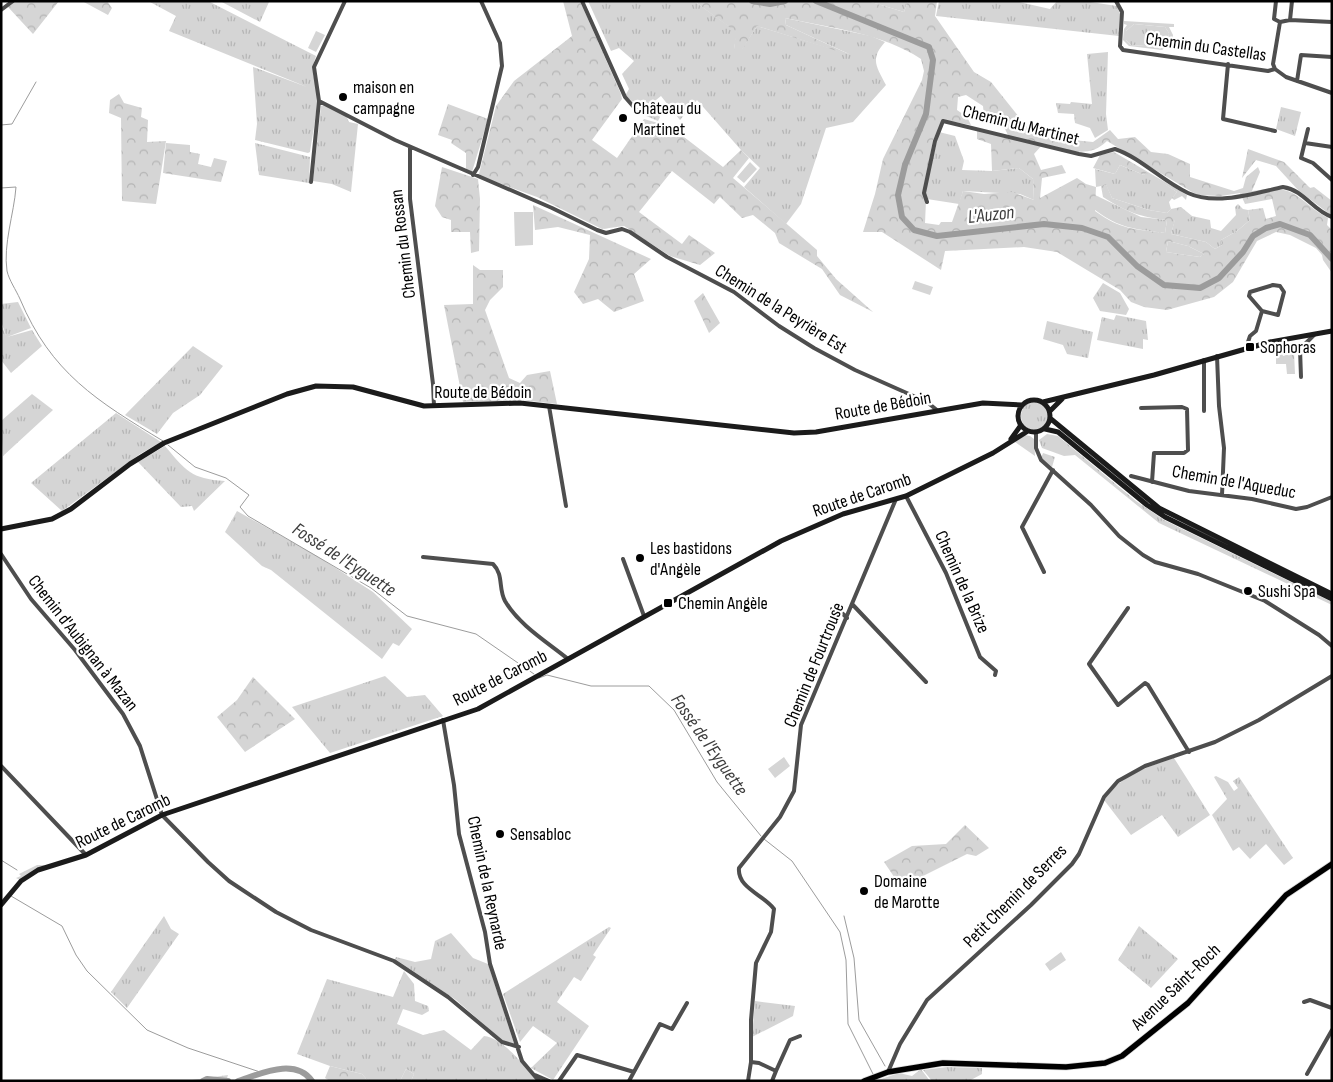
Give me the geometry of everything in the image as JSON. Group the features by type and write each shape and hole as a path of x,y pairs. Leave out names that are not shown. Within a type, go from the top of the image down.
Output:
{"main road":[{"path":"1332,331 1253,346 1069,396 1043,402 1034,400 1022,405 1018,414 1021,425 1028,431 1036,432 1045,429 1058,432 1147,505 1165,517 1332,599"},
{"name":"Route de Bédoin","path":"1,529 52,519 71,509 130,464 158,446 299,390 316,386 341,385 416,405 434,406 499,402 801,433 983,403 1022,405"},
{"path":"1050,411 1056,404 1069,396"},
{"path":"1043,402 1050,411 1051,418 1045,429"},
{"path":"998,404 1018,414"},
{"path":"1051,418 1158,508 1332,594"},
{"path":"1003,446 1021,425"},
{"name":"Route de Caromb","path":"1,906 14,889 29,875 56,863 86,855 162,815 478,709 794,534 843,514 906,496 1028,431"},
{"name":"Avenue Saint-Roch","path":"864,1081 888,1072 943,1063 1066,1067 1105,1063 1122,1056 1188,1003 1286,895 1332,864"}],"street":[{"path":"1,10 13,1"},
{"path":"311,182 316,110 319,101 314,67 345,1"},
{"path":"319,101 410,147 473,175 478,167 502,66 500,43 480,1"},
{"path":"582,1 625,97 639,113"},
{"name":"Chemin du Castellas","path":"1116,1 1122,12 1120,46 1123,50 1268,71 1275,69 1297,81 1332,93"},
{"path":"1276,1 1274,19 1280,22 1290,20 1332,22"},
{"path":"1290,20 1292,1"},
{"path":"1275,69 1273,64 1280,22"},
{"path":"1297,81 1301,55 1332,56"},
{"path":"1228,64 1223,119 1275,131"},
{"name":"Chemin du Martinet","path":"927,202 924,192 935,140 943,121 1091,156 1115,149 1187,192 1203,197 1230,197 1283,187 1291,188 1323,213 1332,217"},
{"path":"1308,128 1301,158 1313,163 1332,180"},
{"path":"1305,143 1332,147"},
{"name":"Chemin du Rossan","path":"410,147 408,167 410,199 433,384 434,406"},
{"name":"Chemin de la Peyrière Est","path":"473,175 552,208 597,230 606,233 622,229 630,232 667,258 734,292 779,326 814,348 855,370 934,406 938,410"},
{"path":"1280,286 1284,294 1278,314 1262,311 1250,300 1250,292 1257,288 1280,286"},
{"path":"1246,348 1256,331 1262,311"},
{"path":"1301,377 1300,348 1315,334"},
{"path":"1249,340 1253,346"},
{"path":"1218,356 1219,406 1224,448 1222,495"},
{"path":"1204,360 1204,411"},
{"path":"549,406 566,506"},
{"path":"1141,408 1182,407 1187,409 1188,450 1184,452 1154,453 1152,482"},
{"path":"1036,432 1038,455 1119,536 1143,555 1155,562 1198,574 1265,601 1319,634 1332,646"},
{"path":"1044,572 1022,527 1052,470"},
{"name":"Chemin de l'Aqueduc","path":"1131,476 1189,491 1222,495 1296,509 1332,497"},
{"name":"Chemin de la Brize","path":"906,496 946,572 980,657 996,671 995,675"},
{"name":"Chemin de Fourtrouse","path":"748,1081 751,1062 751,1020 756,963 771,932 774,909 770,903 744,884 740,877 739,868 780,817 794,791 801,725 853,605 867,564 896,499"},
{"name":"Chemin d'Aubignan à Mazan","path":"1,554 31,599 69,643 123,714 140,746 154,795 162,815 220,874 261,903 309,929 394,961 448,996 502,1042 519,1047"},
{"path":"424,557 494,564 500,574 504,599 512,611 533,631 568,659"},
{"path":"624,559 644,616"},
{"path":"853,605 926,682"},
{"path":"832,609 837,608 847,618"},
{"path":"1128,608 1089,664 1118,705 1145,683 1148,684 1189,752"},
{"name":"Petit Chemin de Serres","path":"888,1072 900,1044 927,1000 1031,905 1072,864 1079,854 1100,804 1113,786 1131,772 1189,752 1258,720 1332,676"},
{"name":"Chemin de la Reynarde","path":"443,720 454,785 459,834 485,932 490,964 519,1047"},
{"path":"1,766 86,855"},
{"path":"1304,1002 1310,1000 1332,1008"},
{"path":"630,1081 660,1024 672,1029 686,1003"},
{"path":"1307,1074 1332,1030"},
{"path":"772,1081 790,1040 800,1036"},
{"path":"519,1047 523,1063 539,1081"},
{"path":"560,1081 577,1055 634,1072"},
{"path":"751,1062 759,1063 776,1071"},
{"path":"535,1075 549,1081"}],"green space":[{"path":"16,1 59,1 33,34 8,7"},
{"path":"82,1 107,1 112,8 108,15"},
{"path":"208,1 316,56 313,72 317,101 310,152 255,140 257,124 253,67 307,87 169,31 176,16 150,2"},
{"path":"220,1 268,1 269,2 260,22"},
{"path":"563,1 580,1 621,94 622,99 592,140 617,158 644,119 658,123 669,137 684,137 723,167 741,150 749,158 733,178 817,250 817,256 836,279 873,312 840,295 822,269 779,243 775,233 753,215 742,218 720,197 714,204 672,171 639,212 682,244 689,235 715,253 700,265 670,256 624,226 602,229 537,197 484,178 479,174 496,106 514,81 572,36"},
{"path":"588,1 694,1 737,32 734,49 742,49 757,26 849,54 786,25 785,18 871,36 885,42 877,53 876,63 886,85 853,122 826,128 801,204 786,224 744,187 760,168 741,150 697,100 680,120 661,96 651,104 660,117 658,121 644,115 640,107 625,96 629,89 622,74 634,61 619,48 611,51"},
{"path":"694,1 868,1 904,12 908,1 937,1 935,16 974,72 991,82 1027,127 1042,137 1093,142 1110,130 1118,139 1135,137 1151,152 1168,154 1190,164 1190,177 1234,191 1243,188 1246,177 1258,167 1260,172 1252,191 1279,189 1288,191 1328,218 1327,225 1332,230 1332,273 1316,248 1290,235 1276,232 1257,241 1233,282 1214,297 1167,310 1144,307 1131,302 1120,290 1057,252 1024,247 945,251 941,270 882,232 863,232 875,194 883,159 922,80 924,71 921,59 906,50 873,37 785,18 786,25 853,56 757,26 742,50 734,49 736,32","holes":["966,95 983,106 984,117 1005,129 1010,139 977,129 977,139 991,144 992,171 1019,168 1033,179 1034,200 1012,192 984,194 963,191 952,222 941,222 939,225 925,223 926,201 923,192 933,140 943,120 971,125 967,117 957,110 958,97","1107,141 1197,195 1221,196 1240,193 1245,204 1272,199 1276,216 1266,219 1263,208 1248,210 1250,220 1237,231 1221,240 1222,245 1215,249 1206,242 1171,234 1175,220 1187,220 1192,216 1181,207 1171,209 1167,213 1149,210 1112,198 1106,184 1101,186 1103,197 1134,213 1167,220 1165,233 1128,228 1104,217 1095,211 1096,187 1086,184 1077,178 1040,198 1042,178 1066,173 1062,165 1041,170 1034,154 1043,144 1076,152 1084,152 1100,147","1168,241 1188,246 1204,254 1200,257 1166,252"]},
{"path":"868,1 908,1 904,12"},
{"path":"939,1 1015,1 1050,9 1057,1 1084,1 1117,6 1120,14 1119,36 936,16"},
{"path":"1124,21 1174,24 1174,27 1169,27 1173,35 1172,43 1162,50 1129,46 1123,40 1124,29 1127,25 1124,24","holes":["1134,24 1165,27 1169,33 1168,43 1160,47 1131,45 1126,40 1126,31"]},
{"path":"1134,24 1165,27 1169,33 1168,43 1160,47 1131,45 1126,40 1126,31"},
{"path":"316,31 325,35 316,52 308,48"},
{"path":"1108,52 1106,114 1108,130 1095,138 1090,128 1075,123 1074,114 1058,113 1056,103 1092,104 1087,54"},
{"path":"119,94 124,103 142,108 141,117 148,120 147,142 166,141 156,204 122,201 121,118 109,113 110,100"},
{"path":"448,104 488,119 472,172 466,170 466,153 451,143 452,140 438,135"},
{"path":"324,105 346,116 349,122 358,124 351,192 332,184 313,181 321,106"},
{"path":"1281,107 1301,112 1295,136 1276,129"},
{"path":"939,132 955,136 964,161 962,170 992,171 1019,168 1033,179 1034,200 1020,194 963,191 959,204 927,199 925,193"},
{"path":"166,143 190,145 190,152 200,154 198,164 211,167 214,158 227,161 221,182 163,173"},
{"path":"255,143 310,157 309,183 259,175"},
{"path":"1248,149 1284,162 1310,188 1314,187 1332,201 1332,216 1298,190 1276,166 1256,160 1242,178"},
{"path":"1114,152 1187,195 1186,200 1182,196 1174,200 1172,198 1177,192 1146,173 1144,175 1120,165 1115,174 1093,168 1100,155"},
{"path":"750,162 757,169 744,183 737,177"},
{"path":"1120,165 1144,175 1146,172 1177,192 1169,202 1171,209 1167,213 1149,210 1112,198 1106,185 1096,187 1095,169 1115,174"},
{"path":"442,167 478,179 480,199 479,251 471,253 470,232 451,232 451,220 442,217 435,206"},
{"path":"1095,195 1141,217 1167,220 1165,233 1128,227 1112,221 1095,210"},
{"path":"1238,204 1243,209 1248,210 1250,220 1237,231 1221,240 1222,245 1215,249 1206,242 1171,234 1175,219 1187,219 1192,216 1210,220 1211,228 1221,231 1236,215 1235,207"},
{"path":"533,205 651,259 634,274 644,301 614,312 598,299 583,304 574,292 589,259 590,235 558,227 535,230"},
{"path":"514,212 533,212 533,245 515,246"},
{"path":"1168,241 1188,246 1204,254 1200,257 1166,252"},
{"path":"473,265 480,270 503,270 503,287 490,300 485,310 509,378 520,383 527,375 550,371 557,404 521,400 463,402 444,305 473,304"},
{"path":"915,281 933,287 930,295 912,289"},
{"path":"1103,283 1120,293 1129,309 1126,315 1100,311 1093,298"},
{"path":"703,293 720,323 709,333 694,301"},
{"path":"18,302 31,328 7,337 32,330 42,346 11,373 1,360 1,324 6,336 1,321 1,304"},
{"path":"1116,315 1146,321 1148,340 1143,339 1143,349 1097,340 1102,317 1114,320"},
{"path":"1047,321 1093,332 1088,358 1067,354 1063,345 1043,339"},
{"path":"193,346 223,366 200,395 173,413 157,434 125,415"},
{"path":"1281,349 1283,356 1294,352 1295,374 1287,374 1286,364 1276,364 1276,351"},
{"path":"32,394 53,410 3,456 1,421"},
{"path":"1035,402 1045,406 1049,416 1045,426 1035,430 1025,426 1021,416 1025,406"},
{"path":"116,413 161,442 140,454 62,511 31,483"},
{"path":"1047,434 1058,436 1136,501 1164,520 1332,602 1332,605 1159,523 1075,455 1064,456 1042,448 1039,440"},
{"path":"1025,435 1034,439 1035,456 1015,442"},
{"path":"165,446 190,472 204,478 225,481 194,511 192,506 181,507 138,462"},
{"path":"1043,453 1055,457 1052,467 1041,458"},
{"path":"237,511 317,556 373,592 412,629 399,646 393,643 382,659 271,570 262,566 225,532"},
{"path":"385,676 407,697 425,695 443,716 330,753 292,707"},
{"path":"253,677 295,719 245,752 217,717 237,700"},
{"path":"784,757 790,766 775,778 768,769"},
{"path":"1174,758 1210,815 1178,837 1162,815 1131,835 1104,800 1126,778"},
{"path":"1216,776 1228,782 1234,791 1238,788 1233,781 1239,777 1293,858 1284,865 1266,844 1250,859 1239,847 1233,851 1212,815 1227,799 1214,777"},
{"path":"965,825 989,848 976,856 967,854 901,887 884,862 912,846 946,844"},
{"path":"37,865 45,865 20,880 16,878 21,876 19,874"},
{"path":"164,916 171,929 179,934 127,1008 111,992"},
{"path":"1139,926 1178,959 1151,988 1118,960"},
{"path":"609,927 611,928 593,955 596,957 581,981 574,977 557,1002 589,1026 553,1080 531,1068 557,1043 533,1026 520,1042 503,994"},
{"path":"451,933 473,958 488,964 513,1044 503,1041 456,1000 395,959 396,957 415,962 431,959 435,941"},
{"path":"1061,952 1066,960 1050,971 1045,964"},
{"path":"404,971 414,984 415,1001 428,1006 429,1011 422,1015 403,1009 397,1024 423,1035 444,1030 471,1050 484,1036 491,1038 506,1047 537,1081 411,1081 414,1074 406,1069 400,1081 368,1081 362,1074 330,1066 297,1054 327,979 393,997"},
{"path":"755,1001 795,1006 793,1016 752,1037"},
{"path":"330,1066 362,1074 368,1081 330,1081 325,1078"},
{"path":"947,1067 982,1068 982,1074 969,1081 932,1081 923,1070"},
{"path":"406,1069 414,1074 411,1081 400,1081"},
{"path":"921,1069 930,1081 878,1080 899,1073 912,1076"},
{"path":"228,1075 226,1081 185,1081"}],"waterway":[{"name":"L'Auzon","path":"752,1 770,4 785,1"},
{"name":"L'Auzon","path":"816,1 929,47 933,60 926,114 905,165 898,195 902,217 914,230 937,236 1044,224 1082,228 1108,237 1137,266 1164,285 1200,288 1219,278 1243,252 1253,236 1266,228 1280,224 1310,235 1332,259"},
{"name":"Fossé de l'Eyguette","path":"1,125 12,124 36,82"},
{"name":"Fossé de l'Eyguette","path":"1,188 16,187 6,250 7,271 32,325 46,347 78,383 117,412 163,441"},
{"name":"Fossé de l'Eyguette","path":"168,445 195,467 226,478 249,495 240,507 248,516 371,588 407,616 476,634 534,674"},
{"name":"Fossé de l'Eyguette","path":"539,678 547,675 591,686 649,686 674,710 717,782 761,836"},
{"name":"Fossé de l'Eyguette","path":"764,839 792,861 840,932 846,960 848,1024 873,1074"},
{"path":"1,860 17,870"},
{"path":"11,896 62,926 76,955 87,971 147,1030 188,1048 260,1072"},
{"path":"844,916 854,958 859,1020 885,1066"},
{"path":"238,1081 277,1069 296,1070 305,1074 312,1081"},
{"path":"203,1081 207,1079 228,1081"}],"place":[{"name":"maison en campagne","path":"343,97"},
{"name":"Château du Martinet","path":"623,118"},
{"name":"Sophoras","path":"1250,347"},
{"name":"Les bastidons d'Angèle","path":"640,558"},
{"name":"Sushi Spa","path":"1248,591"},
{"name":"Chemin Angèle","path":"668,603"},
{"name":"Sensabloc","path":"500,834"},
{"name":"Domaine de Marotte","path":"864,891"}]}
